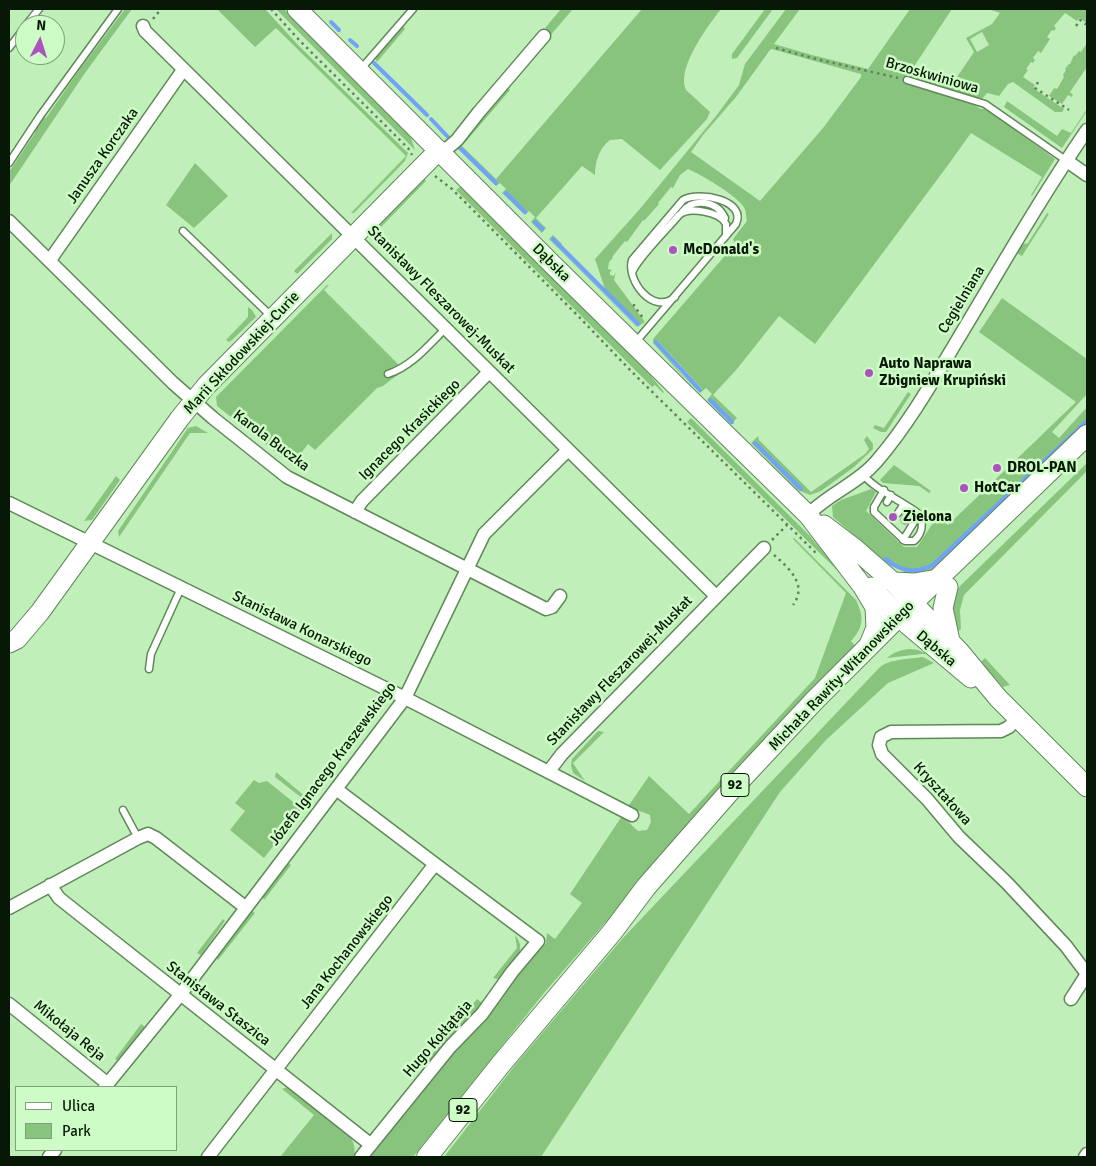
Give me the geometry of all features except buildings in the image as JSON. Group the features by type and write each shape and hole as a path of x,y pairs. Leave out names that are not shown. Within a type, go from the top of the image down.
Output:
{"main road":[{"name":"Michała Rawity-Witanowskiego","path":"943,583 1087,435"},
{"name":"Michała Rawity-Witanowskiego","path":"427,1157 646,887 714,808 814,701 867,648 910,614 1087,454"},
{"name":"Michała Rawity-Witanowskiego","path":"612,931 653,893 824,711 910,614"}],"street":[{"name":"Dąbska","path":"297,9 808,515 853,547 893,582 910,614 950,662 998,698"},
{"name":"Stanisławy Fleszarowej-Muskat","path":"143,26 145,31 183,70 354,236 716,596"},
{"path":"440,152 457,140 544,36"},
{"name":"Janusza Korczaka","path":"50,260 183,70"},
{"name":"Cegielniana","path":"808,515 826,498 864,474 885,452 1087,130"},
{"name":"Marii Skłodowskiej-Curie","path":"9,643 17,638 40,612 194,401 354,236 440,152"},
{"path":"1067,160 1087,175"},
{"name":"Karola Buczka","path":"9,221 194,401 286,477 546,609 552,606 560,596"},
{"name":"Ignacego Krasickiego","path":"355,512 362,501 490,372"},
{"name":"Józefa Ignacego Kraszewskiego","path":"106,1085 180,995 405,698 484,534 568,450"},
{"name":"Stanisława Konarskiego","path":"9,503 405,698 632,815"},
{"name":"Dąbska","path":"808,515 829,555 863,587 875,607 876,628 867,648"},
{"name":"Stanisławy Fleszarowej-Muskat","path":"549,771 562,754 764,548"},
{"name":"Dąbska","path":"829,555 951,642 998,698 1087,786"},
{"path":"893,582 943,583"},
{"name":"Dąbska","path":"943,583 943,608 951,642"},
{"name":"Kryształowa","path":"1017,718 1009,727 1001,731 891,732 881,737 879,742 880,749 886,758 928,799 959,838 1007,883 1066,946 1087,974"},
{"path":"336,789 435,864"},
{"path":"9,908 148,834 152,835 245,908"},
{"name":"Hugo Kołłątaja","path":"361,1157 450,1047 482,1014 538,940 435,864"},
{"name":"Jana Kochanowskiego","path":"208,1157 435,864"},
{"name":"Stanisława Staszica","path":"50,885 59,898 68,906 370,1144"},
{"path":"1071,999 1087,974"},
{"name":"Mikołaja Reja","path":"9,1004 106,1085"}],"lane":[{"path":"9,163 40,116 118,9"},
{"path":"359,71 413,9"},
{"name":"Brzoskwiniowa","path":"907,80 985,104 1067,160"},
{"path":"634,279 631,268 634,257 686,198 695,196 715,198 733,208 737,215 737,221 724,239 675,297 650,321 634,344"},
{"path":"650,321 656,317 656,312 632,273 635,267 679,216 685,211 693,210 720,216 726,224 727,233 724,239"},
{"path":"183,231 274,318"},
{"path":"646,296 660,303 670,301 675,297"},
{"path":"388,374 399,370 412,361 446,328"},
{"path":"864,474 866,479 884,490 919,514 922,524 918,536 911,542 903,540 898,532 880,514 874,512 874,508 884,490"},
{"path":"887,502 891,495"},
{"path":"898,513 904,504"},
{"path":"905,520 912,509"},
{"path":"903,540 919,514"},
{"path":"149,670 151,654 181,588"},
{"path":"123,810 138,838"}],"path":[{"path":"271,9 300,41 408,148 412,155 410,159"},
{"path":"1076,26 1080,20 1087,25"},
{"name":"Brzoskwiniowa","path":"776,48 907,80"},
{"path":"1038,82 1035,88 1069,110"},
{"path":"434,176 452,189 786,525 829,555"},
{"path":"634,304 638,311 650,321"},
{"path":"651,390 655,386"},
{"path":"786,525 764,548 792,571 797,582 798,592 798,599 793,605"}],"green space":[{"path":"125,9 132,9 85,73 9,186 9,172 35,133 34,131 44,117 46,118"},
{"path":"217,9 265,9 298,45 408,153 405,161 354,213 351,213 406,156 276,28 255,47"},
{"path":"276,9 284,9 410,135 415,150"},
{"path":"561,9 573,9 507,86 510,90 462,146 496,179 642,9 721,9 695,48 685,70 684,81 686,90 710,112 707,119 660,170 622,139 610,140 598,156 595,175 582,166 536,218 546,228 542,233 531,222 535,217 529,211 525,215 502,193 506,189 500,183 496,186 457,148 488,105 550,33 545,28"},
{"path":"765,9 773,9 737,58 732,59 732,54"},
{"path":"786,9 800,9 774,44 868,69 910,9 952,9 911,71 953,83 974,52 966,38 992,24 1000,13 988,9 1087,9 1087,23 1079,18 1077,21 1065,13 1054,26 1056,28 1054,31 1052,30 1047,37 1050,39 1041,53 1038,51 1033,58 1035,60 1026,69 1028,70 1023,77 1035,85 1033,88 1064,109 1062,112 1055,112 1013,82 1008,84 999,96 987,93 982,99 976,99 970,103 981,109 992,108 1003,118 1002,120 1055,159 1032,196 1042,177 971,133 815,344 779,316 737,369 713,395 737,418 731,424 707,400 712,394 706,388 700,393 679,372 653,343 653,339 735,244 733,239 747,221 742,204 719,186 688,169 680,175 673,188 671,187 659,204 643,220 609,262 608,269 612,270 610,275 614,276 616,272 614,280 645,322 637,327 549,239 553,235 562,244 559,248 637,326 640,324 605,289 595,259 639,210 716,116 739,85 745,64","holes":["982,32 989,45 977,52 970,39","770,50 861,74 861,77 823,128 760,201 691,152 736,97","657,340 702,389 700,391 682,374 655,342"]},
{"path":"403,26 405,29 377,62 374,57"},
{"path":"1087,43 1087,67 1070,92 1073,95 1072,97 1068,95 1062,104 1049,96 1054,88 1057,89 1064,77 1065,69 1070,64 1074,55 1079,51 1081,52"},
{"path":"1007,101 1057,136 1062,129 1071,133 1087,109 1087,111 1062,148 1004,107"},
{"path":"195,163 228,196 194,228 166,205"},
{"path":"424,179 426,181 381,227 379,224"},
{"path":"461,186 643,366 663,393 655,385 652,387 456,190"},
{"path":"1047,213 1049,214 1022,256 1018,254 1017,251 1021,245 1028,243"},
{"path":"332,233 332,239 297,274 294,271"},
{"path":"329,285 324,290 404,370 383,386 377,388 315,450 308,444 292,465 217,406 216,397"},
{"path":"1002,298 1087,359 1087,394 1052,432 1059,438 1087,407 1087,424 933,572 906,576 907,573 889,565 833,517 832,506 841,500 871,489 876,492 866,511 904,547 917,547 937,517 948,525 1076,402 979,332"},
{"path":"248,307 256,317 229,342 226,340 248,317"},
{"path":"908,392 911,394 886,432 873,428 875,425 884,428"},
{"path":"691,418 809,535 848,581 687,422"},
{"path":"196,426 208,433 190,433 119,537 118,531 188,428"},
{"path":"758,436 759,440 811,492 865,454 869,449 864,440 867,436 873,444 873,449 854,467 821,491 810,495 798,490 751,443"},
{"path":"1087,463 1087,471 964,595 960,610 961,629 954,635 951,600 960,586"},
{"path":"894,465 931,491 929,493 919,486 883,483 880,480"},
{"path":"116,476 120,480 92,520 84,521"},
{"path":"794,538 856,600 861,622 858,631 851,641 856,647 630,894 544,993 413,1157 364,1157 529,958 533,958 546,943 547,933 555,939 582,903 570,894 622,816 638,831 647,830 651,822 650,815 627,808 649,776 689,814 815,678 846,593"},
{"path":"909,649 928,654 887,658 892,654"},
{"path":"923,657 934,663 888,683 826,740 780,792 541,1157 444,1157 516,1064 623,938 879,668 893,661"},
{"path":"985,658 1010,685 1003,687 981,662"},
{"path":"598,731 604,732 573,763 585,781 573,773 572,759"},
{"path":"276,772 306,797 321,777 324,780 307,802 275,777"},
{"path":"254,780 259,783 267,781 302,809 264,858 230,830 245,811 235,803"},
{"path":"288,863 291,865 264,900 262,896"},
{"path":"251,910 255,913 218,960 215,957"},
{"path":"223,919 225,921 201,955 197,953"},
{"path":"515,935 520,947 517,959 501,980 493,978 517,948"},
{"path":"477,999 484,1004 427,1069 424,1064"},
{"path":"141,1024 145,1027 118,1061 115,1059"},
{"path":"287,1087 343,1129 353,1142 354,1157 280,1157 314,1115 282,1089"}],"waterway":[{"path":"331,22 339,30"},
{"path":"350,40 357,46"},
{"path":"374,63 427,115"},
{"path":"431,119 448,137"},
{"path":"460,148 496,183"},
{"path":"506,193 525,212"},
{"path":"535,222 542,229"},
{"path":"553,239 638,324"},
{"path":"656,342 700,390"},
{"path":"710,400 732,422"},
{"path":"885,560 897,567 909,570 921,570 933,565 1087,421"},
{"path":"755,443 801,489"}],"place":[{"name":"McDonald's","path":"673,250"},
{"name":"Auto Naprawa Zbigniew Krupiński","path":"869,373"},
{"name":"DROL-PAN","path":"997,468"},
{"name":"HotCar","path":"964,488"},
{"name":"Zielona","path":"893,517"}]}
